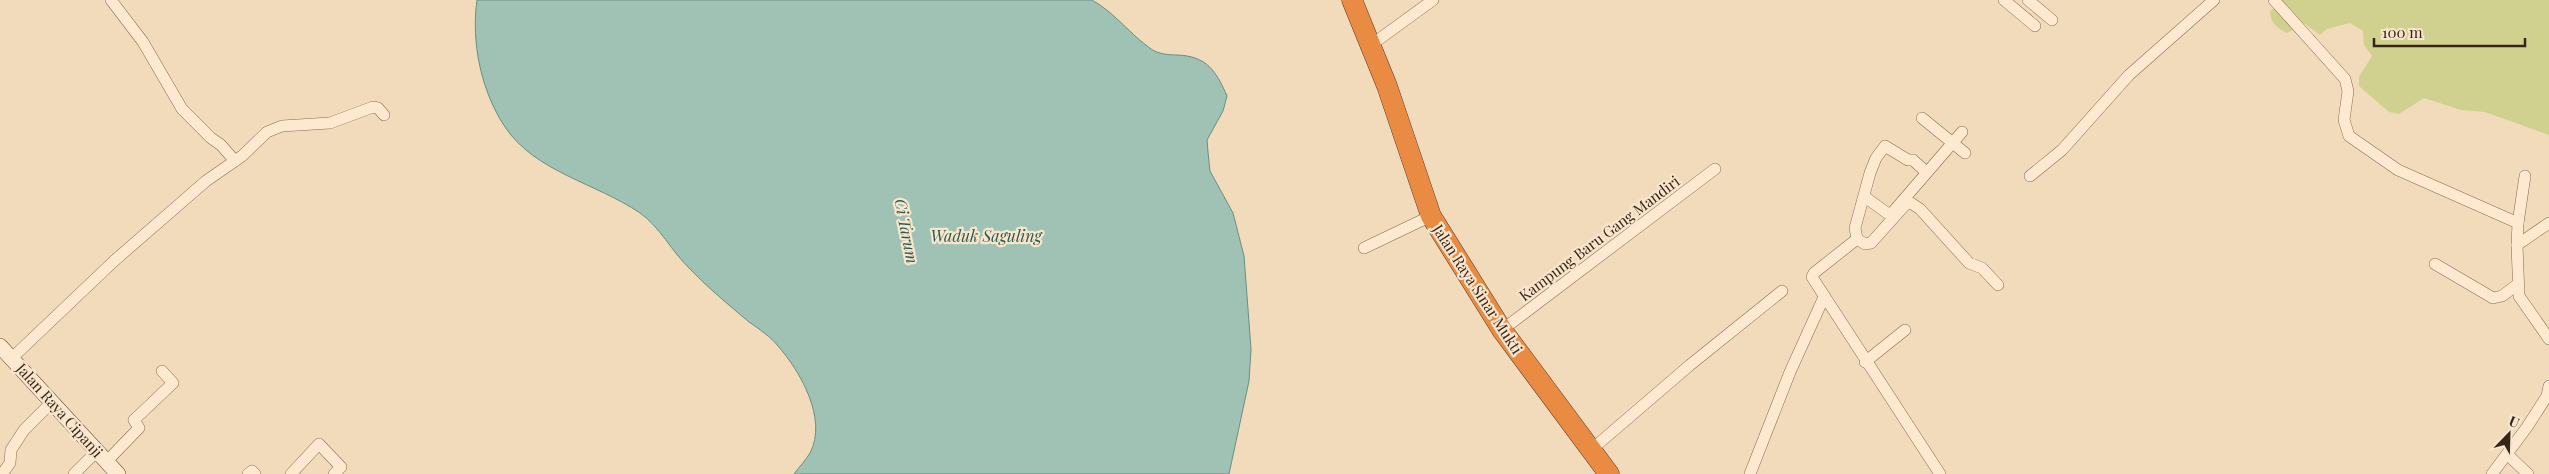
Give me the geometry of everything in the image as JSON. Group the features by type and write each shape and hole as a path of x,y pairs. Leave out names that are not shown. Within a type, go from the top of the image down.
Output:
{"highway":[{"name":"Jalan Raya Sinar Mukti","path":"1352,0 1371,45 1431,216 1502,330 1608,474"}],"main road":[{"name":"Jalan Raya Cipanji","path":"0,346 118,474"}],"street":[{"path":"111,0 143,42 182,109 211,138 221,145 235,161"},
{"path":"1371,45 1433,0"},
{"path":"2004,0 2035,26"},
{"path":"2028,0 2052,20"},
{"path":"2030,176 2062,150 2129,75 2214,0"},
{"path":"2274,0 2345,79 2348,91 2344,120 2349,136 2398,170 2518,223"},
{"path":"12,358 114,261 206,181 254,146 263,134 277,127 330,123 373,107 378,108 384,115"},
{"path":"1922,118 1964,153"},
{"path":"1865,197 1891,214 1962,132"},
{"path":"1856,239 1855,228 1876,158 1885,146 1908,160 1913,160 1926,172"},
{"name":"Kampung Baru Gang Mandiri","path":"1502,330 1715,169"},
{"path":"2525,176 2518,223 2519,296 2549,339"},
{"path":"1856,239 1865,244 1871,243 1905,205 1913,204 1969,263 1982,268 1998,285"},
{"path":"1364,248 1431,216"},
{"path":"2517,245 2549,223"},
{"path":"1856,239 1813,274 1814,282 1940,474"},
{"path":"2436,264 2493,298 2502,296 2518,284"},
{"path":"1590,450 1690,365 1782,291"},
{"path":"1750,474 1790,372 1824,297"},
{"path":"1865,362 1905,330"},
{"path":"74,474 135,434 139,428 134,420 174,383 162,371"},
{"path":"2492,474 2508,455 2548,393"},
{"path":"2,474 10,463 11,450 24,430 52,402"},
{"path":"291,474 319,444 341,467 334,474"},
{"path":"2508,455 2528,474"},
{"path":"248,474 252,471 254,474"}],"green space":[{"path":"2280,0 2549,0 2549,135 2485,112 2461,110 2424,98 2399,114 2389,112 2359,86 2359,77 2372,56 2364,45 2363,31 2350,23 2327,29 2320,35 2305,24 2287,33 2275,25 2270,16 2270,12"}],"water":[{"name":"Waduk Saguling","path":"477,0 1092,0 1108,11 1154,51 1196,58 1203,62 1209,66 1219,79 1227,96 1223,111 1207,140 1208,152 1210,171 1233,213 1244,256 1251,349 1249,381 1229,474 794,474 810,453 815,440 816,425 809,396 795,368 772,339 749,322 697,276 660,232 640,213 605,193 549,166 518,142 505,127 490,98 480,66 475,32"}],"water label":[{"name":"Ci Tarum","path":"907,231"}]}
